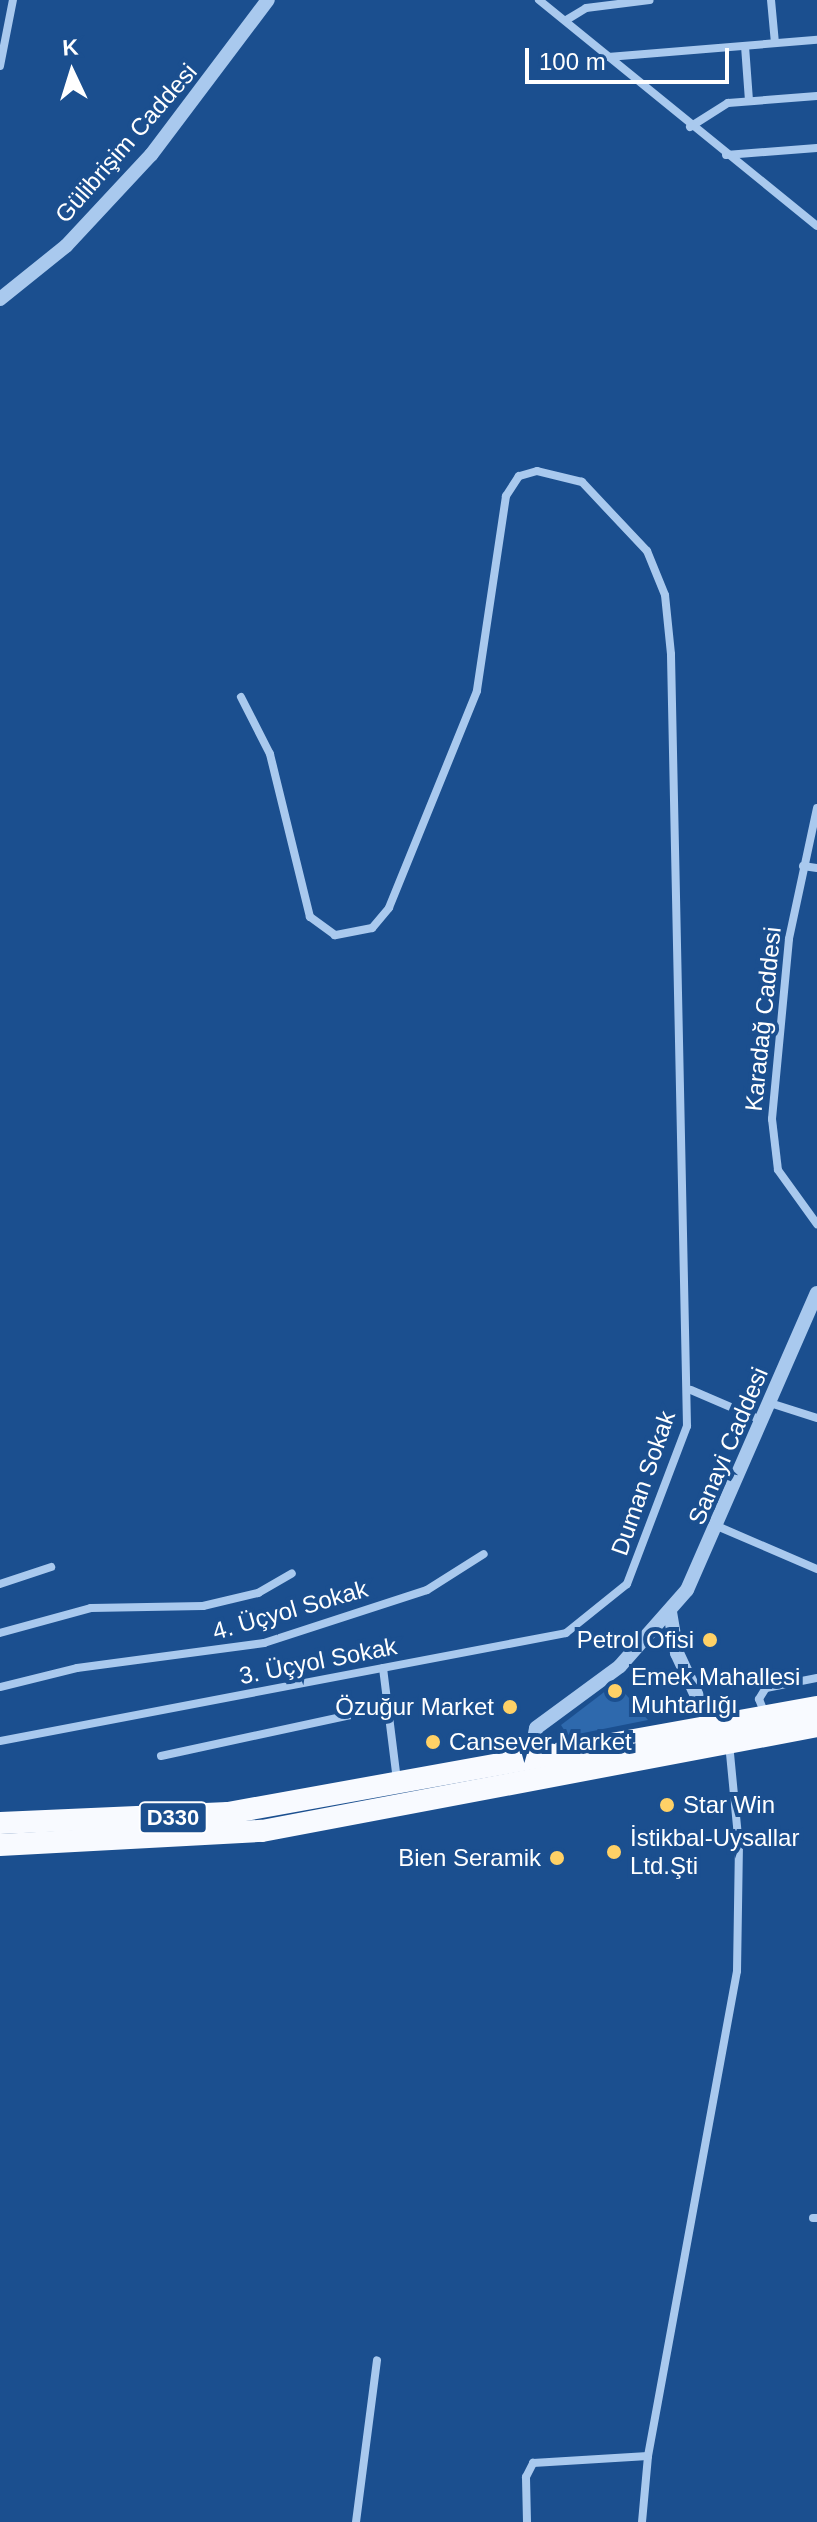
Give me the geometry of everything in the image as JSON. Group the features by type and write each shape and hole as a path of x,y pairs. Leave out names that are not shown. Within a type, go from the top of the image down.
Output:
{"highway":[{"name":"D330","path":"0,1845 262,1831 720,1732 765,1714 817,1707"},
{"name":"D330","path":"0,1823 215,1814 397,1782 531,1754 720,1732 817,1726"}],"street":[{"path":"0,66 13,0"},
{"name":"Gülibrişim Caddesi","path":"0,299 66,246 151,155 268,0"},
{"path":"539,0 568,19 690,127 817,226"},
{"path":"568,19 586,8 650,0"},
{"path":"771,0 775,43"},
{"path":"608,57 817,40"},
{"path":"745,46 749,101"},
{"path":"690,127 718,106 817,96"},
{"path":"725,155 817,148"},
{"name":"Duman Sokak","path":"241,697 270,754 310,917 335,935 372,928 389,908 477,691 506,496 519,476 537,471 582,482 647,551 665,595 671,654 685,1297 691,1390 680,1448 627,1584"},
{"name":"Karadağ Caddesi","path":"817,808 803,866 782,992 773,1137 783,1181 817,1224"},
{"path":"803,866 817,868"},
{"name":"Sanayi Caddesi","path":"531,1754 536,1728 602,1682 670,1612 717,1526 817,1293"},
{"path":"691,1390 763,1421"},
{"path":"770,1403 817,1418"},
{"path":"717,1526 817,1569"},
{"name":"4. Üçyol Sokak","path":"0,1687 77,1668 264,1643 427,1590 484,1554"},
{"path":"0,1584 51,1567"},
{"path":"0,1633 91,1608 215,1604 272,1588 292,1573"},
{"name":"3. Üçyol Sokak","path":"0,1741 566,1633 627,1584"},
{"path":"642,2522 648,2456 737,1971 739,1847 720,1732 677,1653 670,1612"},
{"path":"383,1668 397,1782"},
{"path":"765,1714 759,1699 766,1688 817,1678"},
{"path":"161,1756 388,1707"},
{"path":"356,2522 377,2360"},
{"path":"527,2522 526,2477 533,2463 648,2456"}],"shaded area":[{"path":"616,1683 648,1720 568,1736 561,1725"}],"place":[{"name":"Petrol Ofisi","path":"710,1640"},
{"name":"Emek Mahallesi Muhtarlığı","path":"615,1691"},
{"name":"Özuğur Market","path":"510,1707"},
{"name":"Cansever Market","path":"433,1742"},
{"name":"Star Win","path":"667,1805"},
{"name":"İstikbal-Uysallar Ltd.Şti","path":"614,1852"},
{"name":"Bien Seramik","path":"557,1858"}]}
